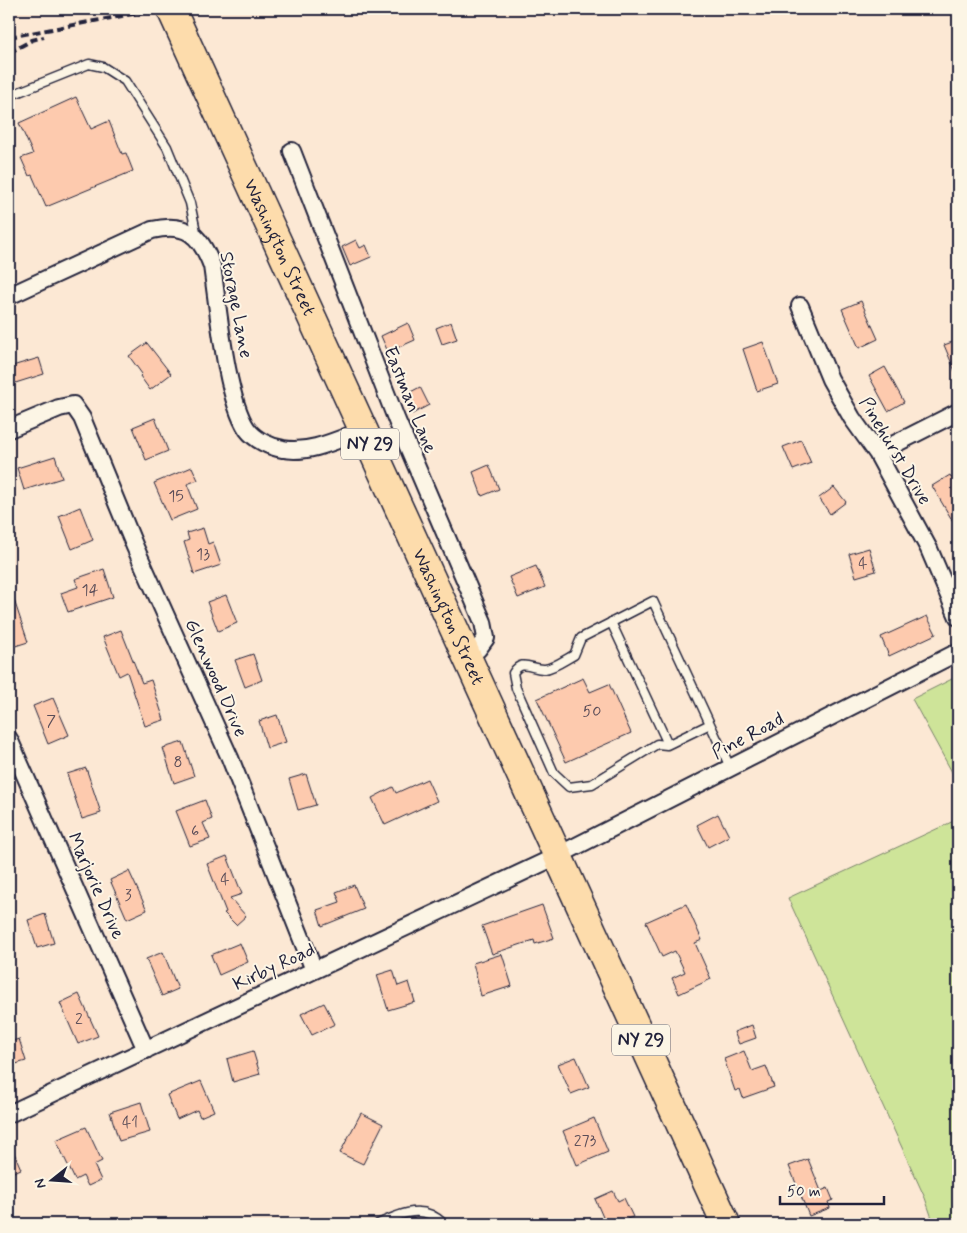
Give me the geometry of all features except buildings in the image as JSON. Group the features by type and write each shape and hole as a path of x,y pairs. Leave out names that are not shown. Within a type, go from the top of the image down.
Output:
{"highway":[{"name":"Washington Street","path":"176,20 726,1224"}],"street":[{"name":"Eastman Lane","path":"292,151 397,421 483,622 486,638 478,649 466,655"},
{"name":"Storage Lane","path":"9,296 152,230 167,227 183,228 197,238 206,251 212,266 229,374 239,412 248,430 263,443 283,450 311,449 364,430"},
{"name":"Pinehurst Drive","path":"800,306 830,379 852,418 878,453 929,550 958,616"},
{"name":"Glenwood Drive","path":"9,429 59,408 73,405 82,418 135,547 230,758 314,970"},
{"path":"878,453 958,412"},
{"name":"Pine Road","path":"557,856 958,652"},
{"name":"Marjorie Drive","path":"9,739 146,1050"},
{"name":"Kirby Road","path":"9,1114 557,856"}],"lane":[{"path":"9,96 89,64 103,66 125,81 167,148 190,203 197,238"},
{"path":"710,724 668,744 657,744 592,784 570,787 554,773 516,688 513,673 520,666 526,664 545,669 574,655 582,638 653,601 730,767"},
{"path":"611,622 668,744"},
{"path":"378,1224 406,1212 424,1212 435,1215 444,1224"}],"green space":[{"path":"958,676 958,783 912,699"},
{"path":"958,819 958,1224 934,1224 925,1198 788,898"}],"railway":[{"path":"9,37 159,9"},
{"path":"9,53 32,40 44,37"}]}
